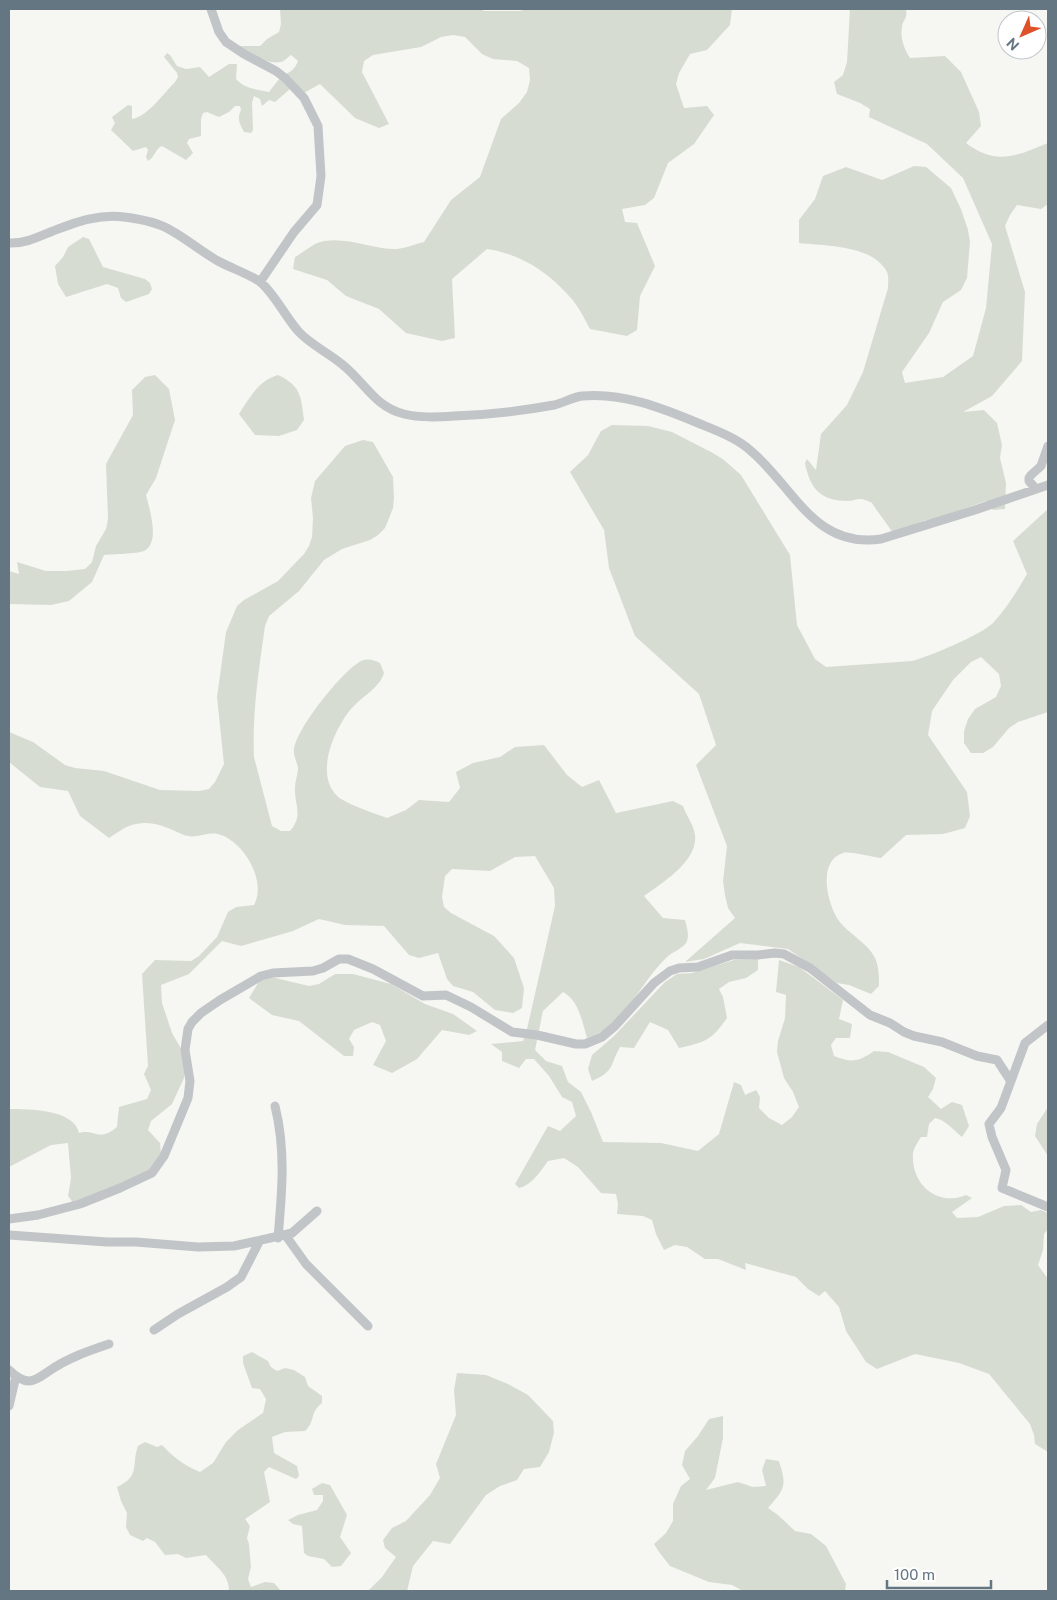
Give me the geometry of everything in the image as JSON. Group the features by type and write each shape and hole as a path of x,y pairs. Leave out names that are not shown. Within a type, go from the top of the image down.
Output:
{"street":[{"path":"211,9 219,32 226,42 285,78 304,98 318,126 321,176 317,205 294,232 260,282"},
{"path":"9,244 18,244 80,221 98,217 122,216 153,222 171,230 218,261 260,282 300,333 344,366 381,404 392,410 406,415 430,418 466,416 532,409 561,403 579,396 604,395 624,397 699,423 749,448 806,511 832,532 850,539 866,541 881,539 975,510 1048,484"},
{"path":"1035,488 1029,481 1029,478 1041,466 1048,446"},
{"path":"9,1219 38,1215 80,1204 152,1173 164,1156 188,1098 190,1081 184,1050 188,1029 192,1022 214,1004 261,976 273,973 313,971 339,959 348,959 364,966 423,996 446,995 471,1007 512,1032 585,1044 602,1037 615,1026 654,983 670,971 679,968 698,967 732,955 784,954 810,968 870,1015 890,1023 904,1032 942,1042 977,1056 998,1060 1010,1080"},
{"path":"1048,1024 1025,1043 1001,1108 989,1124 992,1137 1006,1170 1002,1188 1048,1207"},
{"path":"275,1106 281,1131 282,1237 306,1264 368,1326"},
{"path":"9,1235 198,1247 234,1246 282,1237 298,1229 317,1211"},
{"path":"154,1330 241,1277 259,1242"},
{"path":"9,1406 12,1373 26,1381 31,1381 82,1352 109,1344"}],"shaded area":[{"path":"280,9 481,9 484,11 520,11 527,9 732,9 730,25 707,50 690,54 679,73 676,84 684,108 707,106 714,115 694,144 668,163 654,198 645,205 622,209 625,222 637,223 655,266 640,296 637,330 627,336 590,329 572,300 552,279 522,259 499,251 487,249 452,279 455,338 442,341 406,333 379,309 346,296 327,280 293,269 295,257 315,244 325,241 345,241 387,249 404,248 424,242 451,200 480,177 501,119 519,103 527,92 530,80 529,68 517,61 493,59 482,54 465,37 453,35 441,37 421,47 373,55 364,61 362,72 389,124 379,128 355,118 320,84 304,93 290,89 275,102 269,100 262,106 260,99 254,96 252,103 253,130 251,133 244,132 241,126 239,121 240,106 235,106 229,112 219,117 207,112 203,113 201,136 189,139 187,143 193,153 186,160 162,146 148,161 146,157 148,150 146,147 133,151 111,130 115,123 112,117 128,105 132,106 132,119 138,117 144,114 161,98 175,82 178,77 177,73 164,57 167,53 177,66 186,69 200,67 209,77 229,64 237,64 236,79 239,82 251,88 269,92 280,78 292,70 298,61 291,55 281,62 270,62 239,46 260,46 279,32 281,24"},
{"path":"850,9 906,9 902,39 910,58 945,56 961,72 979,112 981,126 966,143 987,155 997,157 1016,155 1048,143 1048,204 1041,209 1017,205 1005,226 1025,292 1022,361 992,396 963,412 984,410 997,423 1002,445 1000,458 1006,483 1005,509 993,510 986,501 935,519 926,520 893,533 872,503 862,499 849,501 831,499 818,492 810,480 805,463 807,459 816,470 821,434 847,405 863,372 888,288 888,274 880,263 871,256 860,252 835,246 799,243 799,220 815,199 823,176 846,167 882,180 914,166 926,167 951,188 968,230 970,242 967,278 961,290 943,302 929,333 902,372 905,383 943,377 973,356 986,308 992,244 963,178 927,144 869,117 870,109 837,94 834,82 843,75 847,62"},
{"path":"83,237 89,239 103,267 145,279 150,283 152,289 149,294 126,302 121,298 118,288 107,284 66,297 58,284 55,266 63,257 68,247"},
{"path":"155,375 169,389 175,420 156,478 146,495 153,525 152,541 149,547 140,552 104,555 92,582 69,601 51,605 9,604 9,571 19,574 17,562 46,571 66,571 85,569 92,562 96,546 106,529 108,519 106,464 133,415 132,390 145,377"},
{"path":"278,375 291,383 299,393 304,420 297,430 279,436 255,435 239,414 260,385 271,377"},
{"path":"612,425 648,426 672,432 713,453 741,475 790,555 797,625 815,659 826,667 912,661 955,645 987,628 1003,611 1027,574 1013,541 1048,509 1048,712 1018,722 1009,728 993,747 983,753 971,753 964,743 964,731 968,719 975,709 996,697 1001,686 999,674 981,657 971,662 953,680 932,711 928,735 967,792 970,816 965,828 943,834 906,835 881,858 856,853 843,853 835,858 830,865 827,874 828,894 835,914 843,926 871,951 877,963 879,986 871,994 849,985 837,983 788,949 740,943 704,959 685,962 735,918 728,908 723,881 727,846 696,765 716,745 699,694 635,636 609,568 604,530 570,472 588,455 601,431"},
{"path":"363,440 373,442 393,477 393,508 385,528 370,540 342,549 324,560 299,591 269,616 265,626 255,708 254,757 272,826 281,831 290,831 297,820 295,787 298,768 294,749 303,728 343,676 361,661 366,660 380,663 384,673 382,679 355,704 344,718 333,741 327,767 328,779 332,790 341,799 351,804 387,818 406,810 419,800 449,802 460,788 456,772 473,763 500,757 515,747 544,745 567,775 582,787 599,780 616,813 673,801 683,806 695,835 691,854 678,870 644,896 663,918 685,920 688,935 686,943 669,955 657,967 631,1003 612,1024 587,1038 576,1006 563,992 543,1011 535,1050 546,1061 562,1066 568,1082 581,1092 603,1142 661,1143 698,1151 719,1134 734,1082 741,1085 745,1095 756,1090 760,1097 759,1108 769,1118 782,1125 792,1117 799,1107 793,1092 784,1078 777,1052 778,1041 785,1018 786,995 776,992 779,960 799,967 843,1000 839,1019 852,1024 850,1038 836,1038 831,1045 834,1056 846,1060 855,1060 874,1051 888,1052 924,1067 936,1078 933,1089 928,1097 941,1109 952,1102 962,1105 969,1126 962,1137 946,1123 935,1118 929,1124 927,1137 921,1137 913,1152 916,1175 928,1191 946,1198 966,1195 972,1198 952,1212 957,1218 978,1217 1004,1206 1021,1205 1031,1212 1041,1210 1048,1213 1048,1229 1044,1234 1043,1250 1038,1265 1048,1279 1048,1452 1035,1444 1030,1424 989,1374 959,1363 915,1354 877,1369 866,1362 846,1331 839,1307 825,1291 819,1296 808,1289 796,1277 745,1263 746,1270 718,1259 705,1259 687,1247 675,1245 664,1250 652,1220 643,1216 617,1214 616,1194 601,1193 578,1167 564,1158 548,1161 528,1184 519,1188 515,1184 548,1126 560,1131 576,1116 572,1102 562,1097 549,1076 534,1059 526,1059 519,1068 502,1061 502,1052 491,1044 523,1041 527,1029 555,906 554,888 535,856 515,857 490,871 452,869 445,876 442,897 444,907 451,913 494,936 514,958 524,988 522,1008 513,1013 495,1010 473,992 453,986 447,979 438,953 419,958 409,955 384,926 345,925 319,919 293,931 241,946 222,941 189,974 161,985 162,1003 172,1033 187,1059 184,1078 172,1104 151,1121 148,1130 160,1143 162,1163 121,1190 74,1204 68,1196 71,1178 68,1143 51,1145 9,1167 9,1109 38,1110 60,1115 69,1119 79,1133 89,1132 101,1135 111,1132 117,1127 119,1107 147,1099 151,1090 144,1074 148,1066 142,974 155,960 191,961 199,956 217,937 228,912 236,907 254,905 258,885 251,863 244,853 228,838 218,834 187,836 157,825 142,823 122,829 109,838 80,816 68,791 40,787 9,762 9,732 33,742 65,765 75,768 104,771 160,790 199,791 209,789 215,782 224,764 217,697 226,632 237,606 278,581 304,554 312,537 311,498 315,481 345,446"},
{"path":"758,959 758,970 746,978 729,982 719,989 723,997 727,1018 712,1036 701,1042 679,1048 668,1030 650,1022 634,1048 620,1047 609,1070 592,1081 588,1069 592,1055 614,1036 665,982 677,974 692,973 734,960"},
{"path":"335,974 353,974 391,984 425,1004 453,1014 477,1031 469,1035 442,1030 417,1059 392,1073 373,1065 386,1041 380,1025 372,1022 354,1030 349,1039 354,1047 353,1056 344,1056 299,1021 272,1015 249,998 263,975 309,986 319,984"},
{"path":"1048,1107 1048,1156 1035,1136 1037,1124"},
{"path":"252,1352 268,1361 271,1367 277,1371 285,1368 294,1370 305,1377 308,1386 322,1396 322,1403 315,1410 310,1424 305,1431 285,1432 272,1437 274,1453 297,1466 299,1476 296,1479 269,1467 264,1472 270,1502 245,1519 250,1526 247,1538 251,1567 248,1579 251,1587 265,1582 274,1583 281,1591 229,1591 224,1575 206,1555 186,1558 178,1554 165,1555 155,1542 147,1538 143,1541 130,1535 126,1527 127,1513 117,1487 129,1479 134,1470 138,1446 145,1442 157,1447 162,1445 180,1461 200,1472 213,1463 226,1442 238,1430 263,1413 266,1399 260,1389 252,1388 243,1363 243,1356"},
{"path":"457,1373 486,1375 528,1395 553,1421 554,1433 549,1452 540,1467 524,1469 517,1480 500,1486 486,1495 450,1544 433,1541 413,1566 407,1591 368,1591 382,1577 396,1557 385,1548 383,1540 392,1528 406,1521 430,1495 440,1478 436,1464 456,1415 454,1390"},
{"path":"723,1416 723,1438 715,1478 706,1490 738,1482 753,1487 766,1486 762,1470 766,1459 779,1461 784,1482 783,1487 768,1508 795,1531 811,1534 826,1546 846,1584 845,1591 743,1591 732,1585 709,1582 670,1566 659,1552 654,1544 666,1533 673,1521 673,1504 681,1486 690,1479 682,1465 685,1451 709,1419"},
{"path":"322,1483 330,1485 347,1515 340,1537 351,1553 341,1566 332,1567 324,1559 308,1556 304,1553 302,1526 293,1524 288,1520 317,1510 323,1501 323,1495 314,1495 312,1489"}]}
